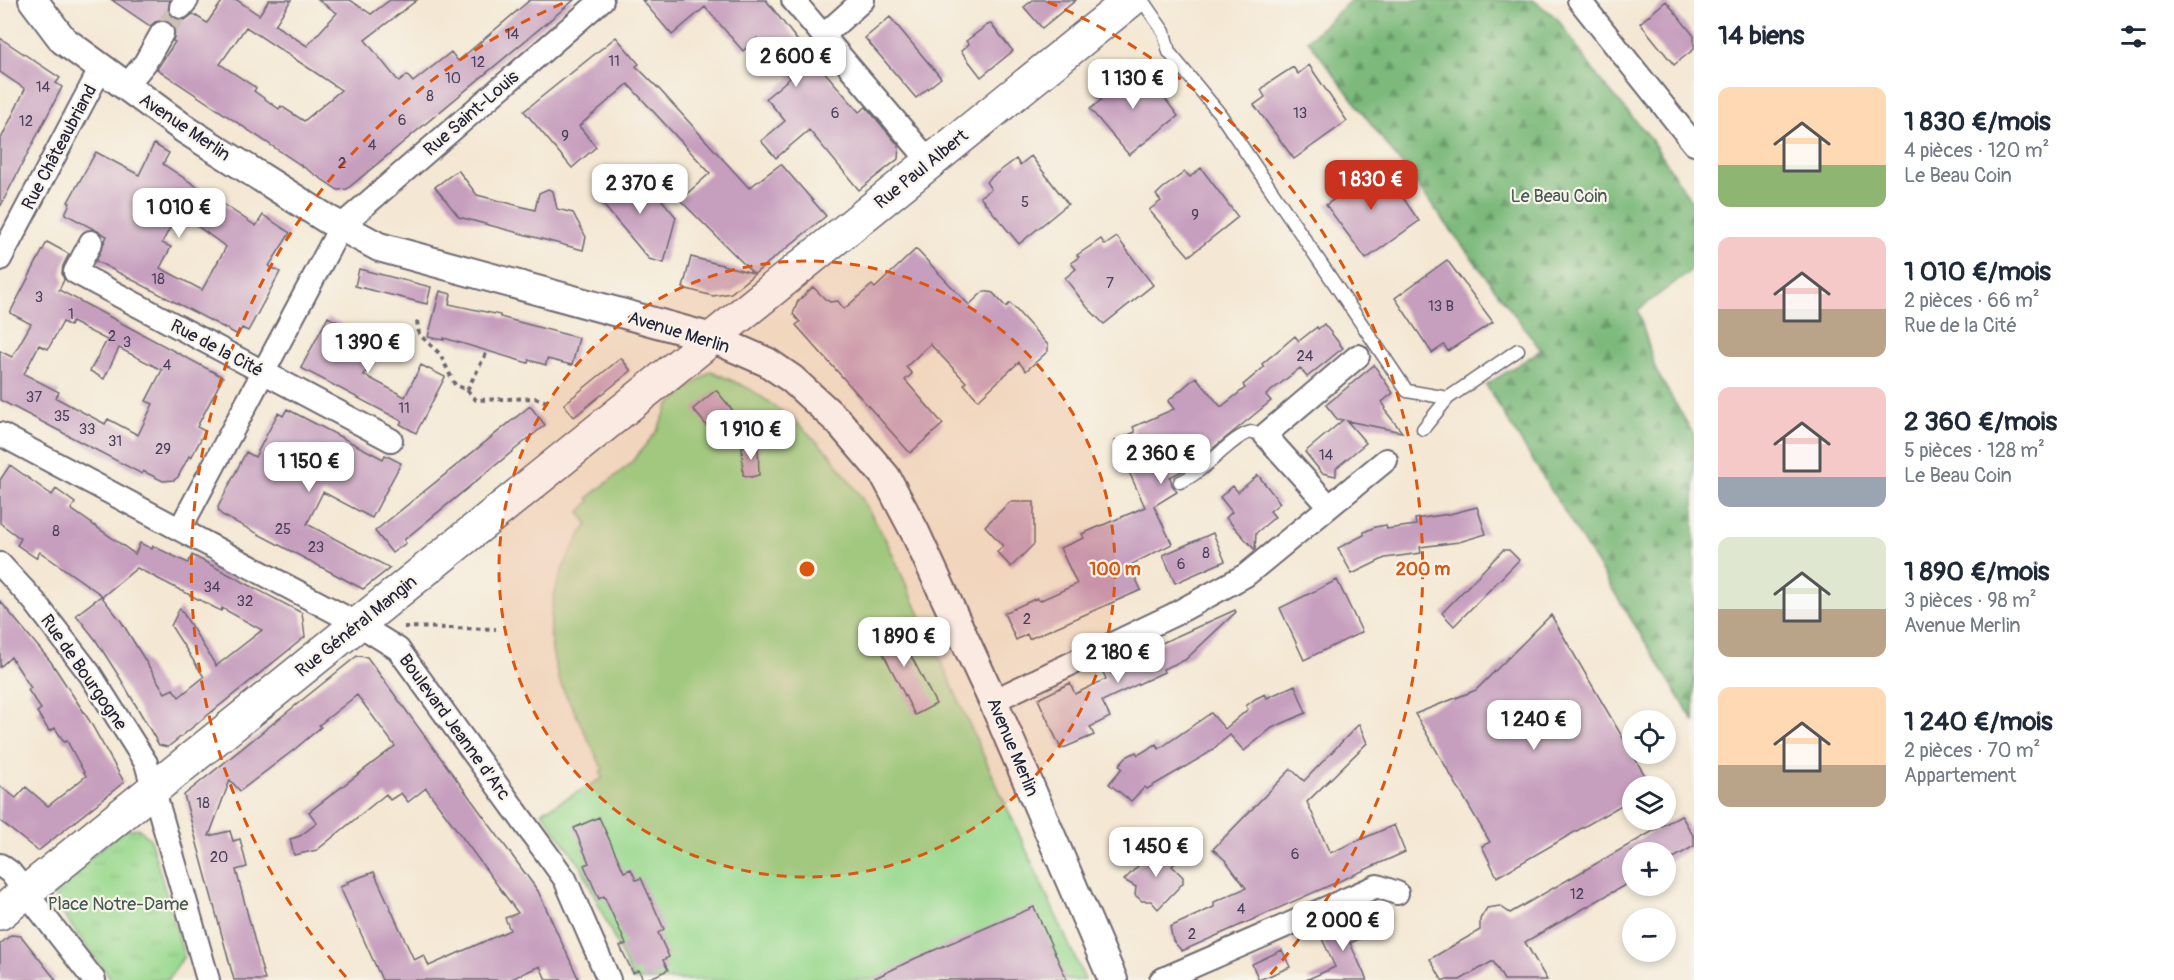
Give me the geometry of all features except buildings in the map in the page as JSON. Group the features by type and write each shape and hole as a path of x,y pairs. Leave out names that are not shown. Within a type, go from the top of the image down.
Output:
{"main road":[{"name":"Rue Paul Albert","path":"712,338 1131,0"},
{"name":"Rue Général Mangin","path":"0,913 12,876 153,789 712,338"}],"street":[{"name":"Avenue Merlin","path":"33,0 63,40 186,130 327,219 379,247 712,338 767,362 792,379 839,422 886,477 915,532 993,701 1113,980"},
{"name":"Rue Saint-Louis","path":"341,226 602,0"},
{"path":"793,0 930,162"},
{"path":"824,34 863,0"},
{"path":"1579,0 1694,144"},
{"path":"126,86 145,63 162,33"},
{"name":"Rue Châteaubriand","path":"0,259 101,68"},
{"path":"180,529 341,226"},
{"name":"Rue de la Cité","path":"91,242 75,272 391,440"},
{"path":"1329,506 1265,435 1358,356"},
{"name":"Boulevard Jeanne d'Arc","path":"0,434 358,624 398,649 565,879 609,980"},
{"path":"993,701 1173,615 1246,575 1386,460"},
{"name":"Rue de Bourgogne","path":"0,564 34,601 90,674 146,763 153,789"},
{"path":"153,789 200,975"},
{"path":"12,876 94,980"},
{"path":"1161,980 1377,886 1397,893"}],"lane":[{"path":"1142,0 1164,32 1169,52 1220,114 1407,391 1448,398"},
{"path":"1423,429 1448,398 1518,350"},
{"path":"1180,482 1204,468 1237,440 1251,432 1265,435"}],"path":[{"path":"417,321 419,334 440,354 455,385 467,390 476,400 535,398 547,402"},
{"path":"467,390 488,350"},
{"path":"400,627 496,629"}],"green space":[{"name":"Le Beau Coin","path":"1351,0 1533,0 1557,18 1600,80 1648,135 1694,205 1694,268 1638,310 1656,371 1694,435 1694,721 1486,385 1541,350 1308,40"},
{"path":"711,371 750,389 793,419 830,454 861,497 887,542 1085,980 633,980 581,866 542,812 603,778 600,772 603,770 559,679 553,658 551,617 559,579 566,561 588,524 579,513 590,501 588,498 630,464 657,431 669,405"},
{"name":"Place Notre-Dame","path":"138,828 150,839 184,956 168,980 112,980 56,905 54,893 58,884 124,830"}],"tunnel":[{"path":"162,33 181,7"}]}
